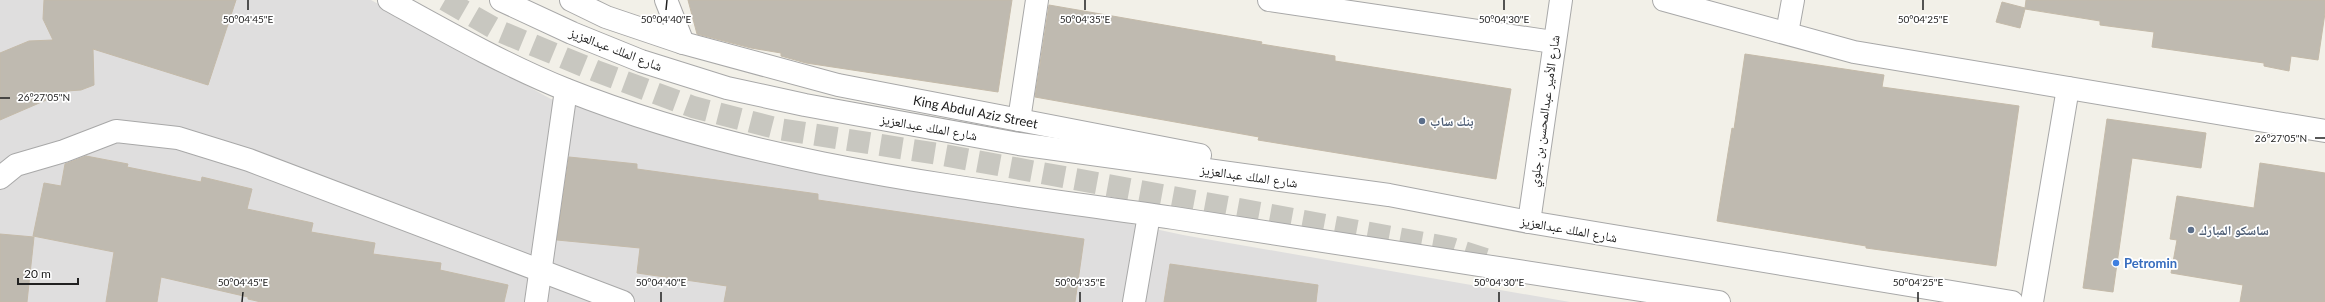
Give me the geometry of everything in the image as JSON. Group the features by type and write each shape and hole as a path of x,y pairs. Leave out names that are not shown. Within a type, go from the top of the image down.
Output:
{"street":[{"path":"389,0 487,54 566,90 636,115 774,153 976,189 1149,214 1719,302"},
{"name":"شارع الملك عبدالعزيز","path":"501,0 572,33 641,61 727,88 805,105 1019,144 1389,195 1529,222 2012,302"},
{"name":"King Abdul Aziz Street","path":"571,0 606,17 683,43 838,85 1258,166 1389,195"},
{"path":"666,0 683,43"},
{"path":"1019,120 1038,0"},
{"path":"1269,0 1327,5 1553,42"},
{"name":"شارع الأمير عبدالمحسن بن جلوي","path":"1529,222 1553,42 1561,0"},
{"path":"1664,0 1854,52 2325,131"},
{"path":"1787,33 1793,0"},
{"path":"2032,302 2068,88"},
{"path":"536,302 566,90"},
{"path":"0,178 16,165 64,151 116,132 178,138 249,160 622,302"},
{"path":"1134,302 1149,214"}],"shaded area":[{"path":"0,0 371,0 551,99 1183,235 1570,302 0,302"}],"building":[{"path":"44,0 236,0 208,85 93,49 94,85 81,90 67,91 0,120 0,53 29,41 53,40 43,19"},
{"path":"688,0 1012,0 998,92 806,63 781,56 781,53 751,48 697,34"},
{"path":"2026,0 2325,0 2325,13 2318,60 2291,56 2289,71 2264,66 2264,63 2152,47 2154,32 2100,25 2100,21 2025,9 2020,28 1996,22 2002,2 2025,8"},
{"path":"1049,5 1335,56 1335,61 1511,89 1496,179 1258,140 1259,137 1035,97"},
{"path":"1745,54 1884,75 1882,87 2019,106 1996,266 1866,248 1866,246 1717,221 1732,128 1734,129"},
{"path":"2107,119 2206,133 2201,168 2132,158 2113,292 2083,288"},
{"path":"86,156 128,164 127,167 201,182 202,177 252,189 247,209 313,223 311,232 375,243 373,254 441,263 440,270 508,285 504,302 261,302 248,299 248,297 161,277 157,302 106,302 114,252 33,236 44,183 61,186 65,164"},
{"path":"569,157 637,164 637,169 818,194 818,200 1084,239 1075,302 724,302 727,286 637,273 640,248 557,240"},
{"path":"2260,163 2325,173 2325,302 2240,302 2243,285 2171,273 2177,240 2170,239 2177,196 2254,208"},
{"path":"0,234 34,237 27,302 0,302"},
{"path":"1170,264 1318,285 1316,302 1164,302"}],"tunnel":[{"path":"445,0 499,31 596,71 693,107 779,129 938,154 1451,248 1492,261"}],"place":[{"name":"بنك ساب","path":"1422,121"},
{"name":"ساسكو المبارك","path":"2191,230"},
{"name":"Petromin","path":"2116,263"}]}
